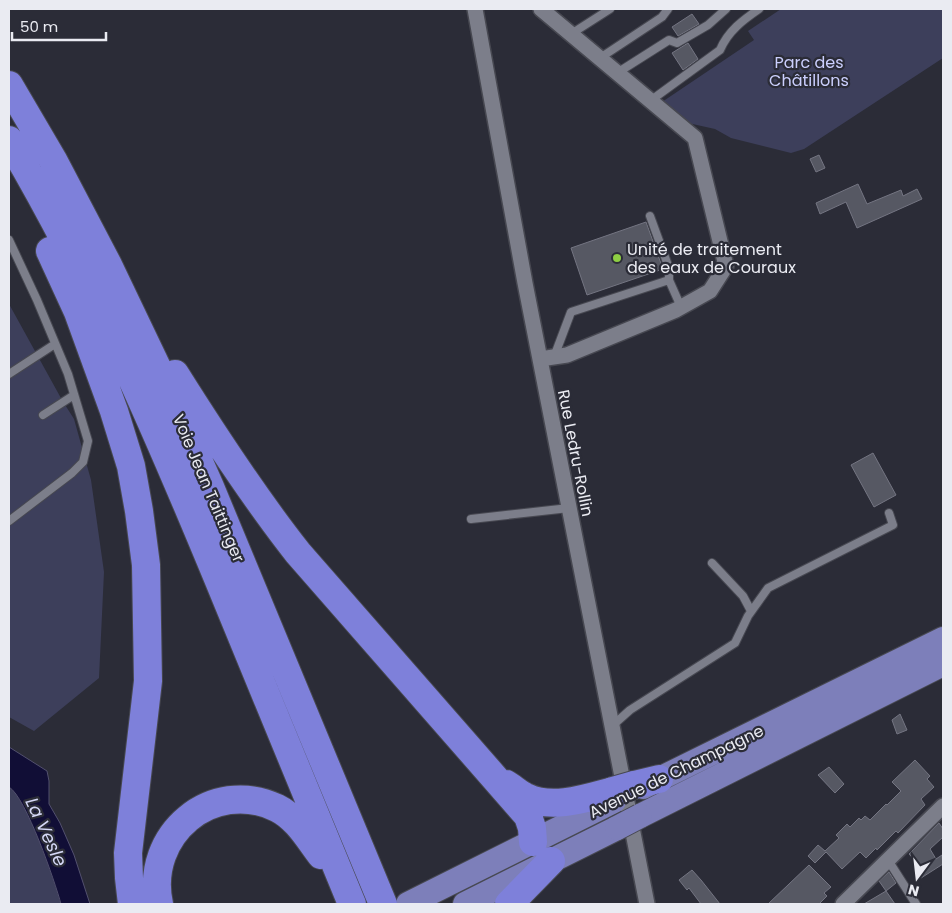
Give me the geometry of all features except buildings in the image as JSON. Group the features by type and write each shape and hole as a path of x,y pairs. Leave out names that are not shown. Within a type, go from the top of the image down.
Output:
{"highway":[{"name":"Voie Jean Taittinger","path":"9,85 53,160 108,266 162,378 210,488 383,904"},
{"name":"Voie Jean Taittinger","path":"9,140 92,295 139,394 182,493 349,897"},
{"path":"9,164 78,312 114,411 131,466 140,511 146,565 148,682 128,853 132,904"},
{"path":"108,266 212,434 266,513 298,553 528,816 538,858 510,904"},
{"path":"491,773 527,798 546,802 570,802 631,790"},
{"path":"159,904 156,893 156,878 164,847 172,834 184,822 207,806 235,800 250,800 264,803 279,809 292,818 304,830 349,897"}],"main road":[{"name":"Avenue de Champagne","path":"464,904 538,858 631,790 943,639"},
{"name":"Avenue de Champagne","path":"411,903 442,897 616,828 943,664"},
{"path":"780,746 818,734 943,674"}],"street":[{"name":"Rue Ledru-Rollin","path":"475,9 547,358 569,508 647,904"},
{"path":"541,9 695,138 726,266 710,291 681,307 567,355 547,358"},
{"path":"843,904 943,806"}],"lane":[{"path":"571,34 610,9"},
{"path":"600,58 662,18 668,9"},
{"path":"617,73 669,40 677,43 708,25 726,9"},
{"path":"650,101 720,50 724,40 740,22 759,9"},
{"path":"650,216 669,268 669,280 681,307"},
{"path":"9,240 68,374 88,441 83,462 72,473 9,521"},
{"path":"547,358 571,312 669,280"},
{"path":"9,374 55,344"},
{"path":"43,415 74,395"},
{"path":"471,519 569,508"},
{"path":"612,726 630,710 735,643 752,611 768,588 892,525 889,513"},
{"path":"712,563 743,596 752,611"},
{"path":"888,860 916,904"}],"green space":[{"name":"Parc des Châtillons","path":"781,9 943,9 943,58 804,149 791,153 731,138 715,129 688,123 662,102 754,40 748,31"},
{"path":"9,304 74,419 91,480 104,572 99,678 34,731 9,717"},
{"path":"9,787 16,794 31,823 53,878 61,904 9,904"}],"water":[{"name":"La Vesle","path":"9,747 47,771 49,804 60,823 74,855 90,904 61,904 53,878 31,823 16,794 9,787"}],"place":[{"name":"Unité de traitement des eaux de Couraux","path":"617,258"}]}
